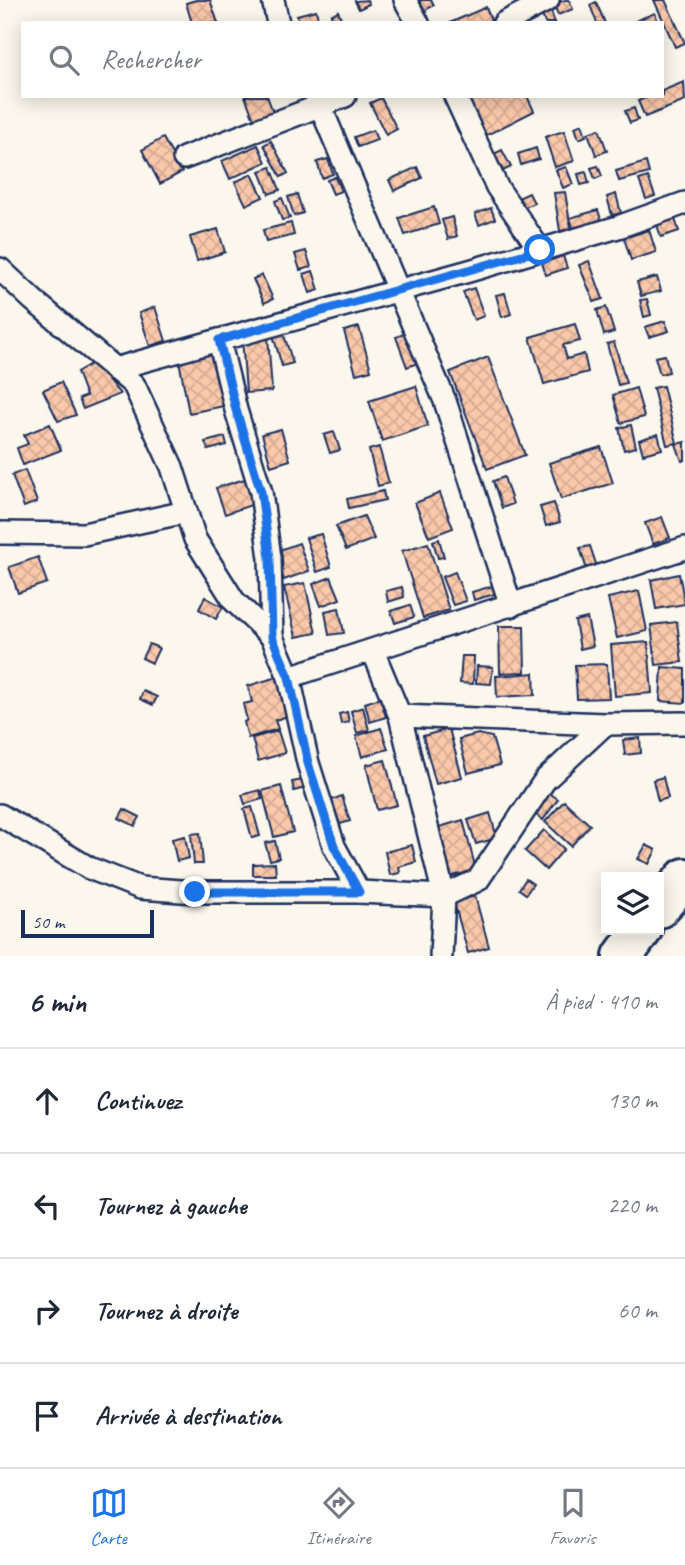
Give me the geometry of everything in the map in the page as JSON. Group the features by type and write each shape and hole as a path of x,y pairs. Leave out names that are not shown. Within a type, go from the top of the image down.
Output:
{"highway":[{"path":"664,902 685,878"},
{"path":"623,956 638,935"}],"street":[{"path":"273,0 278,21"},
{"path":"405,0 417,21"},
{"path":"508,21 548,0"},
{"path":"456,98 497,187 540,250"},
{"path":"184,158 318,101 445,401 511,606"},
{"path":"114,369 618,228 685,203"},
{"path":"0,269 134,385 172,467 195,539 234,601 272,637"},
{"path":"219,340 236,410 261,492 270,558 272,637 289,677 308,763 334,846 359,892"},
{"path":"0,533 84,534 186,512"},
{"path":"289,677 685,548"},
{"path":"373,651 400,716 444,897 441,956"},
{"path":"400,716 605,724 685,723"},
{"path":"0,815 89,868 139,888 195,892 359,892 444,897 478,880 545,780 605,724"}],"building":[{"path":"210,0 217,21 191,21 186,3"},
{"path":"367,0 369,4 359,9 355,1"},
{"path":"418,0 431,0 434,5 424,11"},
{"path":"569,0 573,9 558,15 553,4"},
{"path":"654,0 665,0 685,43 675,47"},
{"path":"596,2 604,21 596,21 590,5"},
{"path":"486,7 491,20 489,21 454,21"},
{"path":"316,10 318,19 299,21 297,15"},
{"path":"338,11 342,21 334,21 331,15"},
{"path":"551,12 554,21 544,21 542,15"},
{"path":"655,13 657,21 637,21"},
{"path":"684,82 685,101 645,117 638,101 645,98 664,98 664,90"},
{"path":"246,98 268,98 276,120 257,127"},
{"path":"381,98 397,129 386,135 370,103"},
{"path":"466,98 528,98 534,111 485,136"},
{"path":"634,108 638,120 630,123 625,111"},
{"path":"582,124 586,136 579,139 575,127"},
{"path":"599,129 607,151 596,155 588,133"},
{"path":"373,130 377,140 358,147 354,137"},
{"path":"564,131 574,161 555,167 545,137"},
{"path":"163,138 182,172 160,184 142,150"},
{"path":"271,141 288,173 281,177 264,145"},
{"path":"258,145 266,162 230,179 222,161"},
{"path":"536,148 539,159 521,165 518,154"},
{"path":"502,150 511,167 503,171 494,154"},
{"path":"328,159 333,174 322,178 317,162"},
{"path":"646,162 649,173 619,181 616,171"},
{"path":"598,166 602,176 595,179 591,168"},
{"path":"271,167 280,190 269,194 260,171"},
{"path":"417,167 422,178 394,191 389,180"},
{"path":"566,167 573,184 563,188 556,170"},
{"path":"586,172 589,183 581,185 578,174"},
{"path":"252,174 263,197 246,205 235,182"},
{"path":"335,177 341,191 333,194 327,180"},
{"path":"648,177 655,196 646,199 639,180"},
{"path":"565,192 571,229 560,231 554,193"},
{"path":"529,193 534,203 521,209 516,199"},
{"path":"297,194 303,213 294,216 288,197"},
{"path":"616,194 621,213 612,215 607,197"},
{"path":"282,198 290,218 282,220 275,201"},
{"path":"434,207 439,224 405,235 399,218"},
{"path":"491,208 495,219 479,225 475,214"},
{"path":"598,210 604,229 576,237 570,218"},
{"path":"452,217 457,236 448,239 442,220"},
{"path":"675,219 679,231 661,237 657,225"},
{"path":"291,223 294,235 266,242 263,230"},
{"path":"218,229 225,252 197,261 190,237"},
{"path":"649,230 656,252 631,260 624,238"},
{"path":"306,251 311,267 300,270 295,254"},
{"path":"563,256 567,268 546,275 542,263"},
{"path":"589,261 603,299 594,302 579,265"},
{"path":"313,271 319,290 310,293 304,274"},
{"path":"262,275 273,299 264,303 253,279"},
{"path":"657,277 661,291 641,296 637,282"},
{"path":"474,288 484,316 474,320 463,292"},
{"path":"505,293 511,314 502,317 496,295"},
{"path":"647,299 651,315 644,317 640,300"},
{"path":"155,307 166,341 150,346 139,313"},
{"path":"606,307 614,332 604,335 597,310"},
{"path":"665,321 669,331 649,337 645,327"},
{"path":"575,324 580,341 563,345 567,359 584,354 588,372 544,384 530,337"},
{"path":"359,327 371,370 356,374 344,331"},
{"path":"283,332 293,363 282,366 273,335"},
{"path":"406,333 418,363 407,367 396,337"},
{"path":"268,336 272,391 246,393 242,338"},
{"path":"614,342 626,383 618,385 607,344"},
{"path":"213,348 224,406 189,413 178,355"},
{"path":"665,355 669,372 660,374 655,357"},
{"path":"488,357 525,455 487,469 450,372"},
{"path":"94,362 120,394 83,409 79,399 86,396 77,372"},
{"path":"61,382 76,415 58,421 43,390"},
{"path":"416,386 428,426 382,441 369,401"},
{"path":"663,386 677,443 667,445 653,388"},
{"path":"636,388 644,417 621,423 613,395"},
{"path":"50,424 61,450 23,465 17,448 28,444 24,435"},
{"path":"631,425 636,447 624,450 619,428"},
{"path":"281,429 290,460 271,466 262,434"},
{"path":"334,432 340,450 330,453 324,435"},
{"path":"658,434 662,449 643,454 639,440"},
{"path":"225,437 227,445 208,450 205,442"},
{"path":"685,442 685,460 682,461 676,444"},
{"path":"379,447 389,483 378,486 369,450"},
{"path":"601,447 613,483 561,499 549,463"},
{"path":"25,470 37,502 24,507 12,475"},
{"path":"251,477 260,502 225,514 216,488"},
{"path":"504,477 513,504 502,508 493,481"},
{"path":"383,491 385,500 349,508 347,499"},
{"path":"440,493 453,528 429,537 415,503"},
{"path":"554,503 560,522 546,526 540,507"},
{"path":"364,516 374,539 346,550 336,526"},
{"path":"662,517 670,538 653,544 645,523"},
{"path":"321,534 331,567 317,572 306,538"},
{"path":"439,539 444,557 438,558 433,541"},
{"path":"299,543 309,571 284,580 274,552"},
{"path":"428,543 449,610 423,618 402,551"},
{"path":"590,546 597,567 587,570 580,548"},
{"path":"38,557 47,583 18,593 9,567"},
{"path":"455,572 466,601 453,605 442,577"},
{"path":"679,574 685,604 656,609 651,580"},
{"path":"331,577 340,599 321,606 313,584"},
{"path":"305,583 316,633 296,637 284,587"},
{"path":"496,585 498,593 474,600 472,592"},
{"path":"402,587 404,597 388,602 386,591"},
{"path":"639,591 647,631 617,638 608,598"},
{"path":"205,597 223,607 216,619 199,609"},
{"path":"410,605 414,617 395,623 391,611"},
{"path":"339,608 344,633 329,635 325,611"},
{"path":"587,618 593,646 580,649 575,621"},
{"path":"677,622 682,662 656,665 651,625"},
{"path":"499,626 524,626 525,672 500,673"},
{"path":"648,642 652,693 615,696 611,645"},
{"path":"149,644 159,648 152,663 142,658"},
{"path":"462,656 474,656 473,684 460,683"},
{"path":"607,664 609,698 577,699 575,665"},
{"path":"477,666 493,667 491,684 476,683"},
{"path":"662,667 685,669 685,703 660,701"},
{"path":"534,673 535,695 497,697 496,676"},
{"path":"277,677 288,716 275,720 278,729 248,738 243,704 252,702 248,686"},
{"path":"143,691 157,697 153,705 140,699"},
{"path":"380,698 386,717 370,722 365,703"},
{"path":"363,707 369,730 357,733 351,711"},
{"path":"347,712 349,722 341,724 339,714"},
{"path":"381,728 388,749 362,757 356,736"},
{"path":"449,729 462,777 436,784 423,736"},
{"path":"278,731 285,753 258,761 252,738"},
{"path":"478,734 492,737 500,765 468,773 459,739"},
{"path":"640,738 641,753 625,755 623,740"},
{"path":"385,760 397,805 377,810 366,765"},
{"path":"663,777 668,798 658,801 653,780"},
{"path":"303,780 305,788 294,791 292,782"},
{"path":"281,786 293,832 274,837 262,791"},
{"path":"260,790 262,799 245,804 242,795"},
{"path":"549,793 558,799 543,820 535,814"},
{"path":"342,796 350,821 340,824 331,800"},
{"path":"564,801 590,825 571,846 545,822"},
{"path":"252,807 260,836 252,838 244,809"},
{"path":"124,809 140,817 135,826 119,818"},
{"path":"490,813 497,838 476,844 468,820"},
{"path":"463,820 476,870 449,877 436,828"},
{"path":"544,830 564,849 546,870 525,851"},
{"path":"200,833 203,864 194,864 191,834"},
{"path":"185,836 189,858 177,861 172,839"},
{"path":"275,841 279,858 270,860 265,843"},
{"path":"412,845 416,862 399,867 400,873 390,875 385,852"},
{"path":"646,845 656,850 649,864 638,859"},
{"path":"275,863 276,875 253,875 253,864"},
{"path":"526,879 533,884 526,894 519,889"},
{"path":"475,896 489,947 468,953 454,902"}],"route":[{"path":"195,892 359,892 334,846 308,763 289,677 272,637 270,558 261,492 236,410 219,340 540,250"}]}
